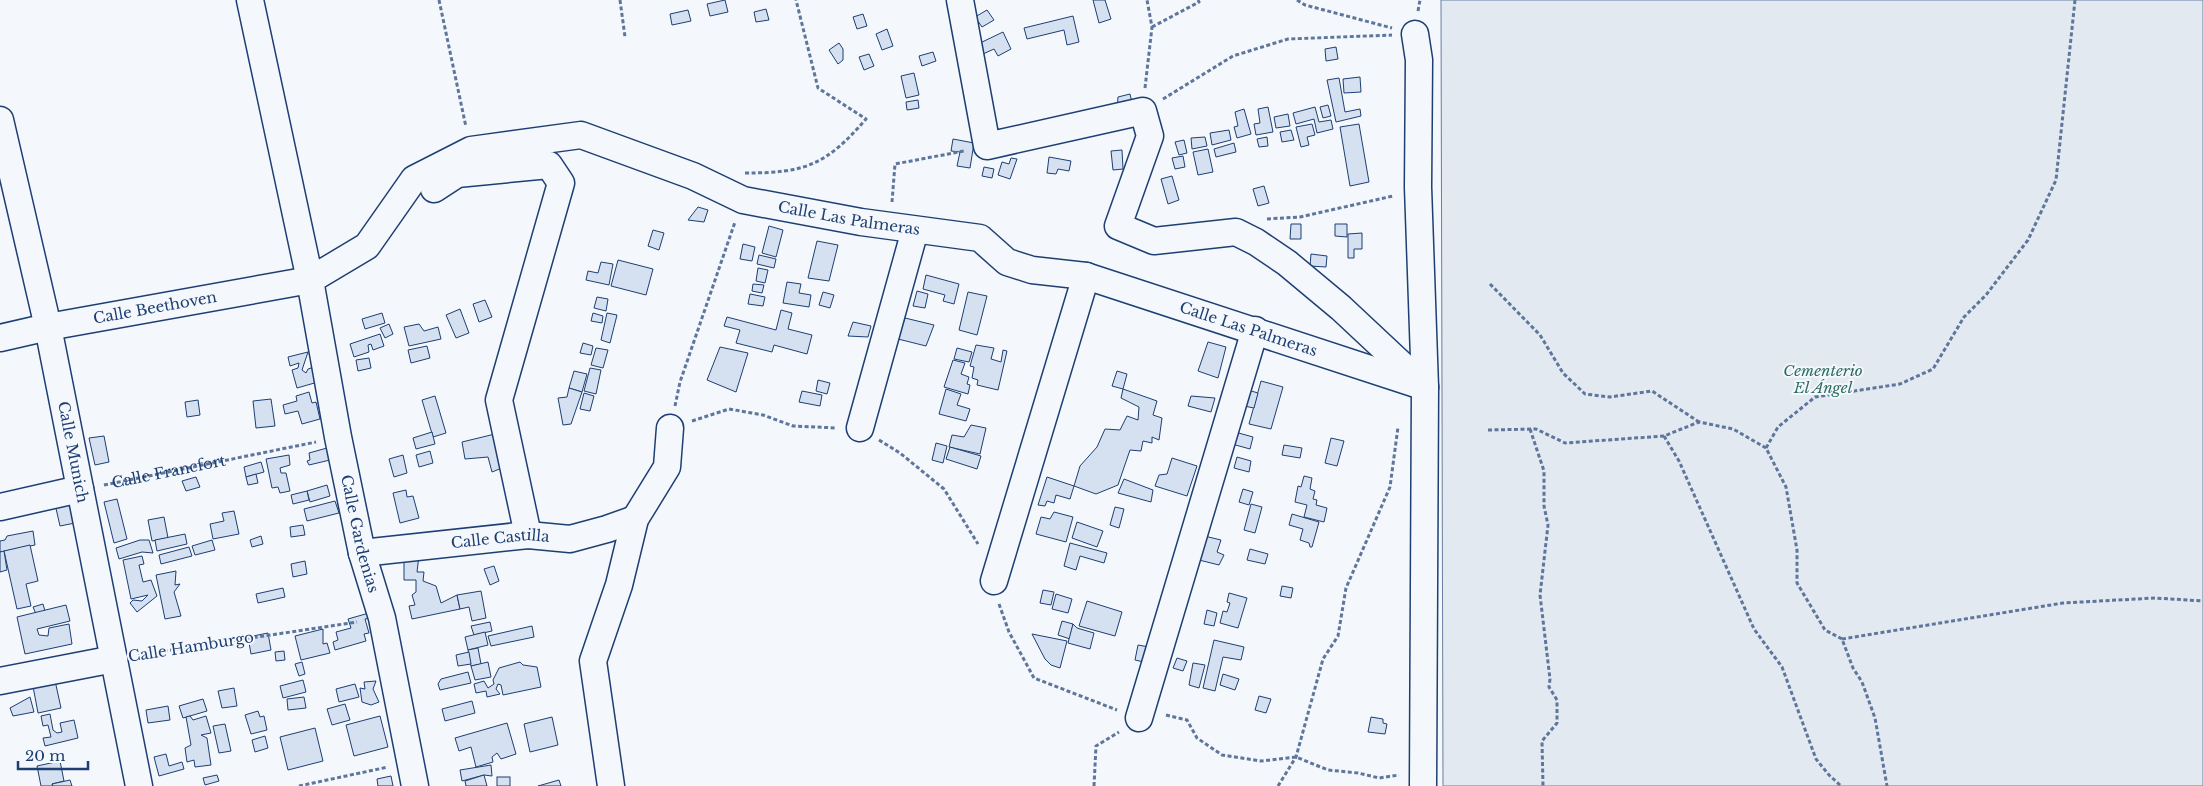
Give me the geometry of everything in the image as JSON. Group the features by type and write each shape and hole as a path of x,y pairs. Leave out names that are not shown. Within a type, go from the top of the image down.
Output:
{"street":[{"name":"Calle Gardenias","path":"250,0 310,280 338,437 362,553 382,618 413,774"},
{"path":"960,0 987,146 1143,112 1150,136 1118,226 1154,240 1236,232 1256,242 1287,263 1341,308 1425,386"},
{"path":"1415,34 1419,60 1418,187 1425,386 1422,778"},
{"name":"Calle Munich","path":"0,120 48,327 139,786"},
{"name":"Calle Las Palmeras","path":"310,280 367,246 414,179 471,150 581,135 693,176 743,200 861,222 980,238 1007,262 1032,270 1086,276 1425,386"},
{"path":"388,216 458,174 549,165 561,183 499,400 528,535"},
{"path":"860,428 915,230"},
{"path":"994,581 1086,276"},
{"name":"Calle Beethoven","path":"0,338 48,327 310,280"},
{"path":"1139,718 1255,330"},
{"path":"611,786 593,661 619,585 635,519 666,467 670,428"},
{"path":"0,507 80,490"},
{"name":"Calle Castilla","path":"362,553 528,535 570,539 635,519"},
{"name":"Calle Hamburgo","path":"0,681 114,659"}],"path":[{"path":"439,0 471,150"},
{"path":"620,0 625,37"},
{"path":"736,172 782,172 818,162 845,143 866,119 818,88 796,0"},
{"path":"1143,112 1152,27 1147,0"},
{"path":"1152,27 1199,2 1198,0"},
{"path":"1297,0 1305,5 1415,34"},
{"path":"1766,448 1778,426 1815,397 1900,384 1933,369 1964,317 1986,295 2019,254 2028,240 2056,180 2075,0"},
{"path":"1143,112 1233,56 1288,39 1415,34"},
{"path":"861,222 892,203 894,164 987,146"},
{"path":"1236,232 1265,220 1300,217 1334,210 1391,197 1418,187"},
{"path":"670,428 680,382 743,200"},
{"path":"1490,284 1540,335 1562,373 1585,394 1610,397 1652,391 1699,422 1733,430 1766,448 1786,487 1797,550 1797,583 1825,630 1842,639 2063,603 2155,598 2203,601"},
{"path":"670,428 729,409 763,415 793,426 860,428 900,453 944,489 979,546"},
{"path":"1488,430 1536,429 1565,443 1664,436 1699,422"},
{"path":"1278,786 1296,757 1323,659 1338,636 1346,588 1390,487 1399,423"},
{"path":"1530,429 1544,471 1544,506 1548,524 1540,595 1550,679 1549,687 1557,700 1557,722 1542,741 1543,786"},
{"path":"1664,436 1679,462 1754,629 1782,667 1816,759 1841,786"},
{"name":"Calle Francfort","path":"80,490 338,437"},
{"path":"994,581 1009,632 1034,678 1139,718"},
{"name":"Calle Hamburgo","path":"114,659 382,618"},
{"path":"1842,639 1876,718 1887,786"},
{"path":"1094,786 1096,746 1139,718 1160,714 1187,720 1197,738 1222,755 1261,761 1296,757 1328,770 1358,773 1379,778 1422,778"},
{"path":"299,786 413,774"}],"green space":[{"name":"Cementerio El Ángel","path":"1441,0 2203,0 2203,786 1443,786"}],"building":[{"path":"725,0 728,12 710,16 707,4"},
{"path":"1093,0 1105,0 1111,19 1099,23"},
{"path":"766,9 769,20 756,22 754,12"},
{"path":"688,10 691,21 672,25 670,14"},
{"path":"987,10 994,20 982,27 975,17"},
{"path":"863,14 867,26 857,29 853,17"},
{"path":"1073,16 1079,42 1067,45 1064,30 1027,39 1024,28"},
{"path":"887,29 893,46 882,50 876,34"},
{"path":"1003,32 1011,49 998,56 994,49 983,54 978,44"},
{"path":"839,43 843,49 843,60 838,64 829,50"},
{"path":"1336,47 1338,59 1326,61 1325,49"},
{"path":"933,52 936,61 922,66 919,56"},
{"path":"869,54 874,66 864,70 859,57"},
{"path":"914,73 919,95 906,98 901,76"},
{"path":"1360,77 1361,92 1344,93 1343,79"},
{"path":"1339,78 1345,112 1360,109 1361,116 1336,122 1327,80"},
{"path":"1130,94 1133,107 1117,110 1118,97"},
{"path":"918,100 919,108 907,110 906,102"},
{"path":"1328,105 1331,116 1323,118 1320,107"},
{"path":"1268,107 1273,132 1256,135 1254,124 1260,123 1258,109"},
{"path":"1315,107 1319,122 1331,120 1333,129 1317,133 1314,119 1296,124 1293,113"},
{"path":"1244,109 1251,134 1237,138 1234,127 1238,126 1235,112"},
{"path":"1288,114 1290,126 1276,128 1274,117"},
{"path":"1312,124 1315,135 1307,137 1309,145 1301,147 1296,127"},
{"path":"1359,124 1369,182 1350,186 1340,127"},
{"path":"1229,130 1231,140 1212,145 1210,133"},
{"path":"1291,130 1294,140 1282,142 1280,132"},
{"path":"1205,137 1207,146 1192,149 1191,138"},
{"path":"1267,137 1268,146 1259,147 1257,139"},
{"path":"953,139 974,143 970,168 957,166 960,152 951,151"},
{"path":"1184,140 1187,153 1179,155 1175,142"},
{"path":"1234,143 1236,152 1216,157 1214,149"},
{"path":"1208,149 1213,172 1198,175 1193,152"},
{"path":"1122,150 1123,169 1113,170 1111,151"},
{"path":"1183,156 1185,167 1175,169 1172,158"},
{"path":"1049,157 1071,161 1069,171 1058,169 1056,174 1047,173"},
{"path":"1011,158 1017,159 1010,179 998,175 1002,162 1009,164"},
{"path":"984,167 994,169 992,178 982,176"},
{"path":"1172,176 1179,200 1168,204 1161,179"},
{"path":"1264,186 1269,203 1258,206 1253,189"},
{"path":"698,207 708,210 704,222 688,220"},
{"path":"1291,224 1301,224 1301,239 1290,239"},
{"path":"1335,224 1347,224 1347,237 1335,236"},
{"path":"769,226 783,230 776,257 762,253"},
{"path":"653,230 664,233 659,250 648,246"},
{"path":"1362,233 1362,249 1354,249 1354,258 1348,258 1348,234"},
{"path":"817,241 838,245 829,281 808,278"},
{"path":"743,244 755,247 752,261 740,259"},
{"path":"1311,254 1327,256 1326,267 1310,266"},
{"path":"759,255 776,259 774,268 757,264"},
{"path":"618,260 653,269 646,295 611,286"},
{"path":"601,262 613,264 609,285 586,280 588,271 598,273"},
{"path":"758,268 768,270 765,283 756,281"},
{"path":"926,275 959,284 954,304 943,301 945,295 923,289"},
{"path":"787,282 801,284 799,293 811,295 809,307 783,303"},
{"path":"753,284 764,285 762,293 752,291"},
{"path":"917,291 928,294 925,308 913,306"},
{"path":"823,292 834,295 830,308 819,305"},
{"path":"968,292 987,296 977,335 959,330"},
{"path":"750,294 765,297 763,306 748,304"},
{"path":"597,297 608,299 606,311 594,308"},
{"path":"485,300 492,317 479,322 473,304"},
{"path":"460,309 469,333 456,338 446,315"},
{"path":"781,310 792,313 788,329 812,335 807,354 774,345 772,352 736,343 740,330 724,326 727,317 776,330"},
{"path":"382,313 385,323 365,329 362,319"},
{"path":"593,313 603,316 602,323 591,321"},
{"path":"607,313 617,315 610,343 601,340"},
{"path":"905,318 934,325 926,346 898,339"},
{"path":"853,322 871,326 868,337 848,336"},
{"path":"389,324 393,334 385,338 380,328"},
{"path":"419,324 424,331 438,327 441,339 409,346 404,327"},
{"path":"380,334 384,346 373,350 371,344 368,345 369,352 354,357 350,344"},
{"path":"1208,342 1226,347 1218,378 1198,371"},
{"path":"583,343 593,346 591,355 580,353"},
{"path":"976,345 994,348 991,359 1001,362 1003,350 1007,351 998,390 977,385 978,380 972,378 974,367 970,366"},
{"path":"427,346 430,358 411,363 408,350"},
{"path":"720,347 748,353 736,392 707,380"},
{"path":"596,348 608,350 603,368 591,365"},
{"path":"957,348 972,352 969,362 954,359"},
{"path":"308,352 302,370 306,373 308,369 314,367 318,382 297,388 292,370 298,368 299,363 290,366 288,357"},
{"path":"369,358 371,368 358,371 356,360"},
{"path":"953,360 965,363 961,374 969,377 967,384 970,385 968,394 944,387"},
{"path":"590,368 601,370 596,394 584,391"},
{"path":"574,371 587,374 582,392 569,388"},
{"path":"1117,371 1127,374 1123,389 1112,386"},
{"path":"818,380 830,383 827,394 816,391"},
{"path":"1261,381 1283,387 1271,429 1249,424"},
{"path":"569,388 582,392 571,424 563,425 558,398 567,397"},
{"path":"946,389 961,394 957,405 970,409 966,421 939,414"},
{"path":"1123,389 1157,401 1153,415 1162,418 1159,440 1152,437 1152,443 1143,441 1141,451 1130,450 1118,485 1096,494 1074,486 1080,466 1097,447 1105,429 1120,430 1127,416 1138,420 1139,407 1121,398"},
{"path":"1248,390 1258,393 1254,408 1244,406"},
{"path":"802,391 822,395 820,406 799,402"},
{"path":"309,392 312,403 316,402 320,419 302,424 298,411 285,414 283,405 297,401 296,396"},
{"path":"584,393 594,396 590,411 580,409"},
{"path":"435,396 446,433 433,437 422,400"},
{"path":"1191,396 1215,398 1211,412 1188,406"},
{"path":"271,399 275,426 256,428 253,401"},
{"path":"198,400 200,415 187,417 185,402"},
{"path":"971,425 986,428 980,454 949,447 952,435 964,437"},
{"path":"432,432 435,444 416,449 413,438"},
{"path":"1235,432 1253,437 1250,449 1232,444"},
{"path":"495,434 502,468 492,472 488,457 465,459 462,442"},
{"path":"104,436 109,462 95,465 89,438"},
{"path":"1331,438 1344,441 1337,466 1325,463"},
{"path":"936,443 947,446 943,463 932,460"},
{"path":"1284,445 1302,448 1300,458 1282,455"},
{"path":"950,447 981,456 977,469 946,459"},
{"path":"327,448 330,460 309,465 307,461 310,460 309,453"},
{"path":"430,451 433,463 419,467 416,455"},
{"path":"289,455 290,465 280,468 281,473 286,473 290,491 280,493 278,487 272,488 266,459"},
{"path":"403,455 407,473 394,477 389,459"},
{"path":"1237,457 1251,461 1249,472 1234,468"},
{"path":"1172,458 1197,466 1187,496 1155,486 1159,475 1167,474"},
{"path":"261,462 264,472 246,477 244,467"},
{"path":"256,474 258,483 248,485 246,477"},
{"path":"1304,476 1312,478 1310,489 1315,491 1313,499 1317,500 1316,505 1327,508 1324,522 1304,517 1307,505 1295,502 1298,486 1301,487"},
{"path":"196,477 200,487 186,491 182,481"},
{"path":"1047,477 1074,486 1070,499 1056,495 1054,503 1047,501 1045,506 1038,505"},
{"path":"1124,479 1153,490 1151,502 1118,493"},
{"path":"327,485 330,496 310,502 307,491"},
{"path":"1243,489 1253,492 1249,505 1239,502"},
{"path":"406,490 407,497 413,496 419,518 400,523 393,493"},
{"path":"307,491 309,500 293,504 291,495"},
{"path":"117,499 127,539 114,543 104,502"},
{"path":"70,501 75,523 60,526 55,504"},
{"path":"335,501 339,513 307,521 304,509"},
{"path":"1251,504 1262,507 1255,533 1244,530"},
{"path":"1115,507 1124,509 1119,528 1110,525"},
{"path":"234,511 239,534 213,539 210,524 224,521 222,513"},
{"path":"1054,512 1073,517 1066,542 1036,534 1041,517 1050,519"},
{"path":"1292,514 1319,522 1312,547 1310,547 1309,543 1300,540 1303,529 1289,525"},
{"path":"164,517 168,538 152,541 148,520"},
{"path":"1077,522 1103,531 1097,547 1072,538"},
{"path":"303,525 305,535 291,537 290,527"},
{"path":"33,531 35,545 0,552 0,541 5,540 7,536"},
{"path":"185,534 187,544 157,551 155,540"},
{"path":"1200,535 1221,540 1217,552 1224,555 1219,565 1195,559"},
{"path":"261,536 263,544 252,547 250,540"},
{"path":"140,540 149,540 153,553 142,552 119,559 116,548"},
{"path":"212,540 215,550 195,555 192,546"},
{"path":"1070,543 1107,553 1104,563 1080,556 1076,570 1064,566"},
{"path":"30,545 38,581 26,584 31,606 17,609 4,551"},
{"path":"189,547 192,556 161,564 159,555"},
{"path":"1250,549 1268,554 1265,564 1247,560"},
{"path":"4,551 7,570 0,572 0,552"},
{"path":"419,555 417,572 424,572 423,581 436,586 441,603 457,595 460,609 412,619 409,606 415,605 412,595 416,592 416,580 404,580 404,559"},
{"path":"142,556 144,564 139,565 143,582 151,580 157,596 137,612 130,603 133,600 142,601 148,595 131,599 123,560"},
{"path":"305,561 307,574 293,577 291,564"},
{"path":"494,566 499,581 490,585 484,569"},
{"path":"176,571 175,585 180,584 174,592 181,616 165,619 156,575"},
{"path":"1282,586 1293,588 1291,598 1280,596"},
{"path":"283,588 285,597 258,603 256,594"},
{"path":"1043,590 1054,592 1051,605 1040,603"},
{"path":"481,591 486,618 472,621 469,607 460,609 457,595"},
{"path":"1229,593 1247,598 1238,628 1220,623 1223,611 1227,612 1230,603 1227,602"},
{"path":"1056,594 1072,599 1068,613 1052,609"},
{"path":"1087,601 1122,612 1115,636 1079,626"},
{"path":"43,604 45,611 36,614 33,607"},
{"path":"66,605 70,621 37,629 39,635 48,636 49,628 69,624 72,644 25,654 17,617"},
{"path":"1207,610 1217,613 1214,626 1204,624"},
{"path":"369,613 370,618 365,619 369,633 364,634 366,641 335,650 333,642 338,640 336,632 351,628 348,619"},
{"path":"1062,621 1073,624 1070,639 1058,635"},
{"path":"490,622 492,631 474,635 471,626"},
{"path":"1073,624 1077,628 1094,633 1090,649 1068,643"},
{"path":"532,626 534,637 491,646 488,636"},
{"path":"323,629 323,644 327,643 330,653 301,660 295,636"},
{"path":"485,632 488,645 468,650 465,637"},
{"path":"268,633 271,650 251,654 248,637"},
{"path":"1032,634 1067,641 1060,668 1051,665 1045,659"},
{"path":"1214,640 1244,647 1241,660 1223,657 1215,691 1203,688"},
{"path":"1138,645 1149,647 1148,663 1135,660"},
{"path":"478,648 481,664 471,666 468,650"},
{"path":"284,651 285,660 276,661 275,652"},
{"path":"469,652 471,664 458,666 456,655"},
{"path":"1177,658 1187,661 1183,671 1173,668"},
{"path":"302,662 305,674 299,676 295,664"},
{"path":"488,662 491,677 475,680 471,666"},
{"path":"520,662 523,665 537,667 541,687 503,695 501,685 498,684 496,689 500,694 487,697 486,691 476,693 474,684 484,681 488,688 494,684 493,680 499,668"},
{"path":"1193,663 1205,665 1199,688 1189,685"},
{"path":"468,672 471,683 440,690 438,684 441,679"},
{"path":"1223,674 1239,679 1235,690 1220,685"},
{"path":"54,676 61,708 38,713 32,681"},
{"path":"303,680 306,692 283,698 280,686"},
{"path":"376,681 373,689 379,702 371,705 362,702 360,688 365,689 364,682"},
{"path":"355,684 359,697 339,702 336,689"},
{"path":"234,688 237,706 222,708 218,691"},
{"path":"1259,696 1271,699 1266,713 1255,710"},
{"path":"30,697 34,712 13,716 10,708"},
{"path":"304,697 306,708 288,710 287,699"},
{"path":"203,699 207,711 183,718 179,706"},
{"path":"472,701 475,713 445,721 442,709"},
{"path":"345,704 350,720 332,725 327,709"},
{"path":"168,706 170,720 148,723 146,710"},
{"path":"258,711 260,717 264,716 267,730 251,734 245,715"},
{"path":"50,714 53,730 57,733 62,732 60,723 74,720 78,738 45,746 43,738 51,737 48,725 43,726 41,716"},
{"path":"190,716 193,720 206,716 211,733 201,735 207,738 211,765 195,767 194,760 187,762 185,748 191,745 186,717"},
{"path":"380,716 388,747 354,756 346,725"},
{"path":"552,717 558,745 530,752 524,724"},
{"path":"1371,717 1383,719 1383,723 1387,724 1385,734 1368,732"},
{"path":"507,723 516,754 501,759 497,753 492,757 493,762 476,767 471,747 459,751 455,738"},
{"path":"225,724 231,751 219,753 213,726"},
{"path":"315,728 323,761 288,770 280,737"},
{"path":"265,736 268,748 255,752 252,740"},
{"path":"166,754 169,766 182,762 184,769 159,776 154,757"},
{"path":"60,761 64,781 52,784 53,786 41,786 37,766"},
{"path":"491,765 492,776 484,775 462,781 460,770"},
{"path":"217,775 219,781 205,785 203,778"},
{"path":"484,775 487,786 466,786 465,781"},
{"path":"391,776 393,786 378,786 377,779"},
{"path":"497,777 510,777 510,786 497,786"},
{"path":"70,780 72,786 53,786 52,784"},
{"path":"559,780 561,786 538,786"}]}
